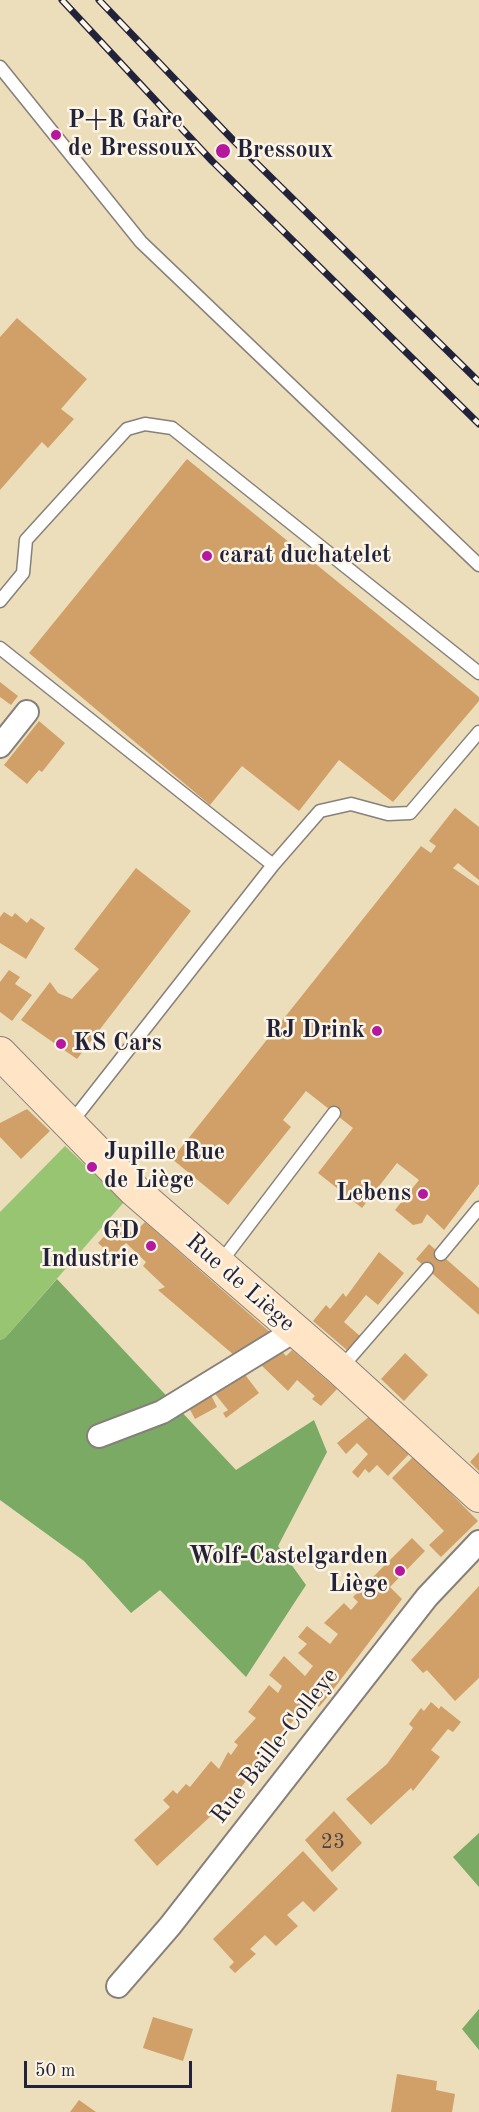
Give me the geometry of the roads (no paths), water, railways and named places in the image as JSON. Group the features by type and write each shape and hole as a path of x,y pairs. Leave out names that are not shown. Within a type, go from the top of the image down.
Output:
{"main road":[{"name":"Rue de Liège","path":"4,1058 135,1191 340,1369 479,1496"}],"street":[{"path":"0,746 27,712"},
{"path":"99,1436 162,1412 294,1331"},
{"name":"Rue Baille-Colleye","path":"118,1986 162,1935 427,1597 479,1542"}],"lane":[{"path":"0,67 141,242 479,565"},
{"path":"0,601 23,573 26,540 127,429 145,424 172,428 479,673"},
{"path":"0,648 273,865"},
{"path":"69,1125 273,865 320,812 351,804 388,814 410,813 479,732"},
{"path":"219,1264 334,1113"},
{"path":"441,1254 479,1208"},
{"path":"340,1369 427,1269"}],"railway":[{"path":"62,0 212,161 479,424"},
{"path":"99,0 234,141 479,382"}],"place":[{"name":"P+R Gare de Bressoux","path":"56,135"},
{"name":"Bressoux","path":"223,151"},
{"name":"carat duchatelet","path":"207,556"},
{"name":"RJ Drink","path":"377,1031"},
{"name":"KS Cars","path":"61,1044"},
{"name":"Jupille Rue de Liège","path":"92,1167"},
{"name":"Lebens","path":"423,1194"},
{"name":"GD Industrie","path":"151,1246"},
{"name":"Wolf-Castelgarden Liège","path":"400,1571"}]}
